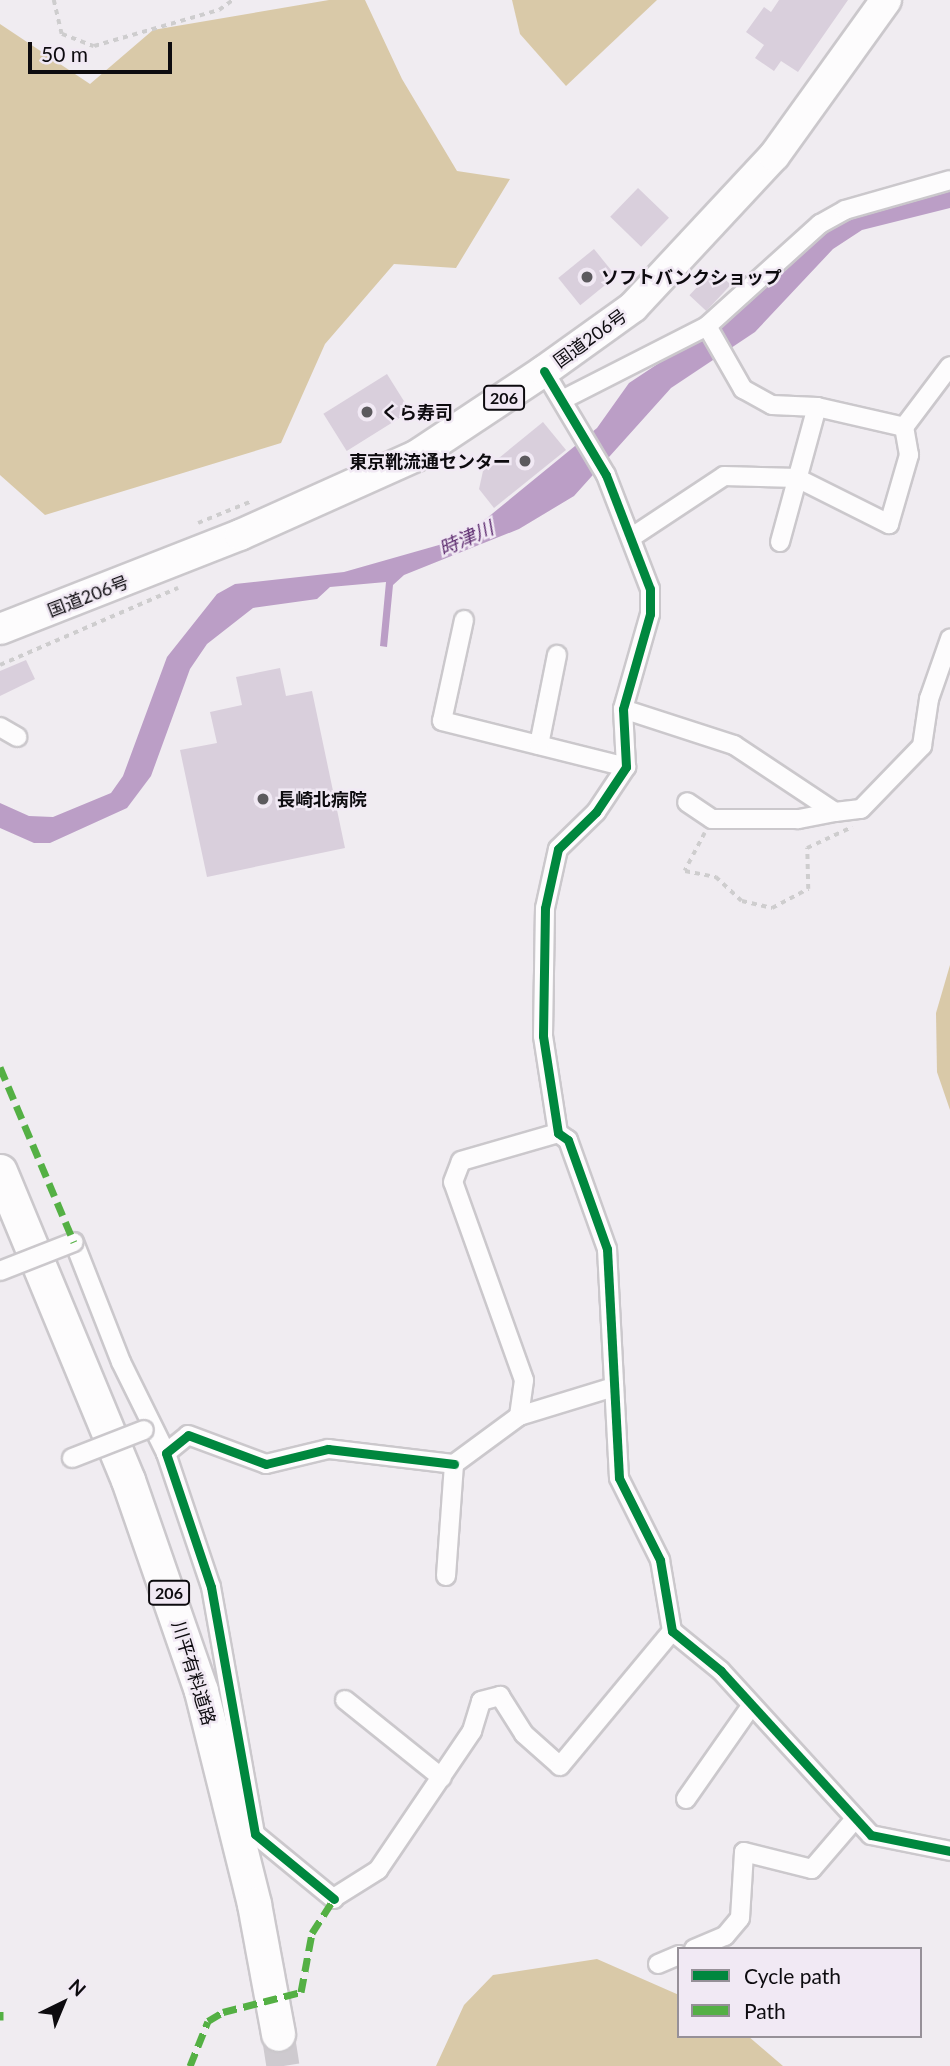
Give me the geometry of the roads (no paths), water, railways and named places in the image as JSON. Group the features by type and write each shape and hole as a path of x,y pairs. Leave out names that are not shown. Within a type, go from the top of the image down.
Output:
{"highway":[{"name":"国道206号","path":"0,629 240,535 416,456 544,371 633,307 774,156 886,0"},
{"name":"川平有料道路","path":"0,1171 128,1480 201,1691 254,1904 272,2038 189,1706 117,1498 0,1202"}],"street":[{"path":"562,400 707,326 820,224 845,210 950,180"},
{"path":"707,326 743,389 772,405 817,407 904,427"},
{"path":"632,537 712,480 797,478 889,523 909,455 904,427 950,366"},
{"path":"544,371 606,475 647,574 650,614 623,709 626,767 596,813 558,849 545,908 543,1036 558,1133 568,1140 607,1249 619,1478 660,1560 671,1631 721,1671 871,1835 950,1851"},
{"path":"780,542 817,407"},
{"path":"464,620 442,721 626,767"},
{"path":"687,802 712,818 798,819 861,809 922,746 929,699 950,639"},
{"path":"539,745 557,655"},
{"path":"623,709 734,745 835,812"},
{"path":"0,727 17,737"},
{"path":"519,1416 524,1380 453,1181 461,1161 558,1133"},
{"path":"0,1271 74,1242 121,1362 166,1453 211,1587 255,1834 334,1898 378,1870 472,1731 481,1701 500,1696 524,1734 560,1766 671,1631"},
{"path":"166,1453 188,1435 266,1464 328,1449 454,1464 519,1416 614,1387"},
{"path":"72,1458 144,1430"},
{"path":"446,1576 454,1464"},
{"path":"345,1700 442,1777"},
{"path":"686,1799 751,1706"},
{"path":"699,1947 725,1936 740,1918 744,1852 812,1869 855,1819"},
{"path":"658,1964 677,1956"}],"water":[{"name":"時津川","path":"950,186 950,208 862,230 833,249 755,332 671,388 574,496 519,529 404,575 393,585 387,647 380,646 386,582 330,587 317,599 253,608 207,644 190,669 151,776 127,808 50,843 34,843 0,828 0,803 29,816 53,817 111,793 123,776 167,657 217,594 235,584 344,572 446,543 487,518 597,428 629,383 742,308 825,231 854,216"}],"tunnel":[{"path":"278,2034 283,2066"}],"place":[{"name":"ソフトバンクショップ","path":"587,277"},
{"name":"くら寿司","path":"367,412"},
{"name":"東京靴流通センター","path":"525,461"},
{"name":"長崎北病院","path":"263,799"}]}
